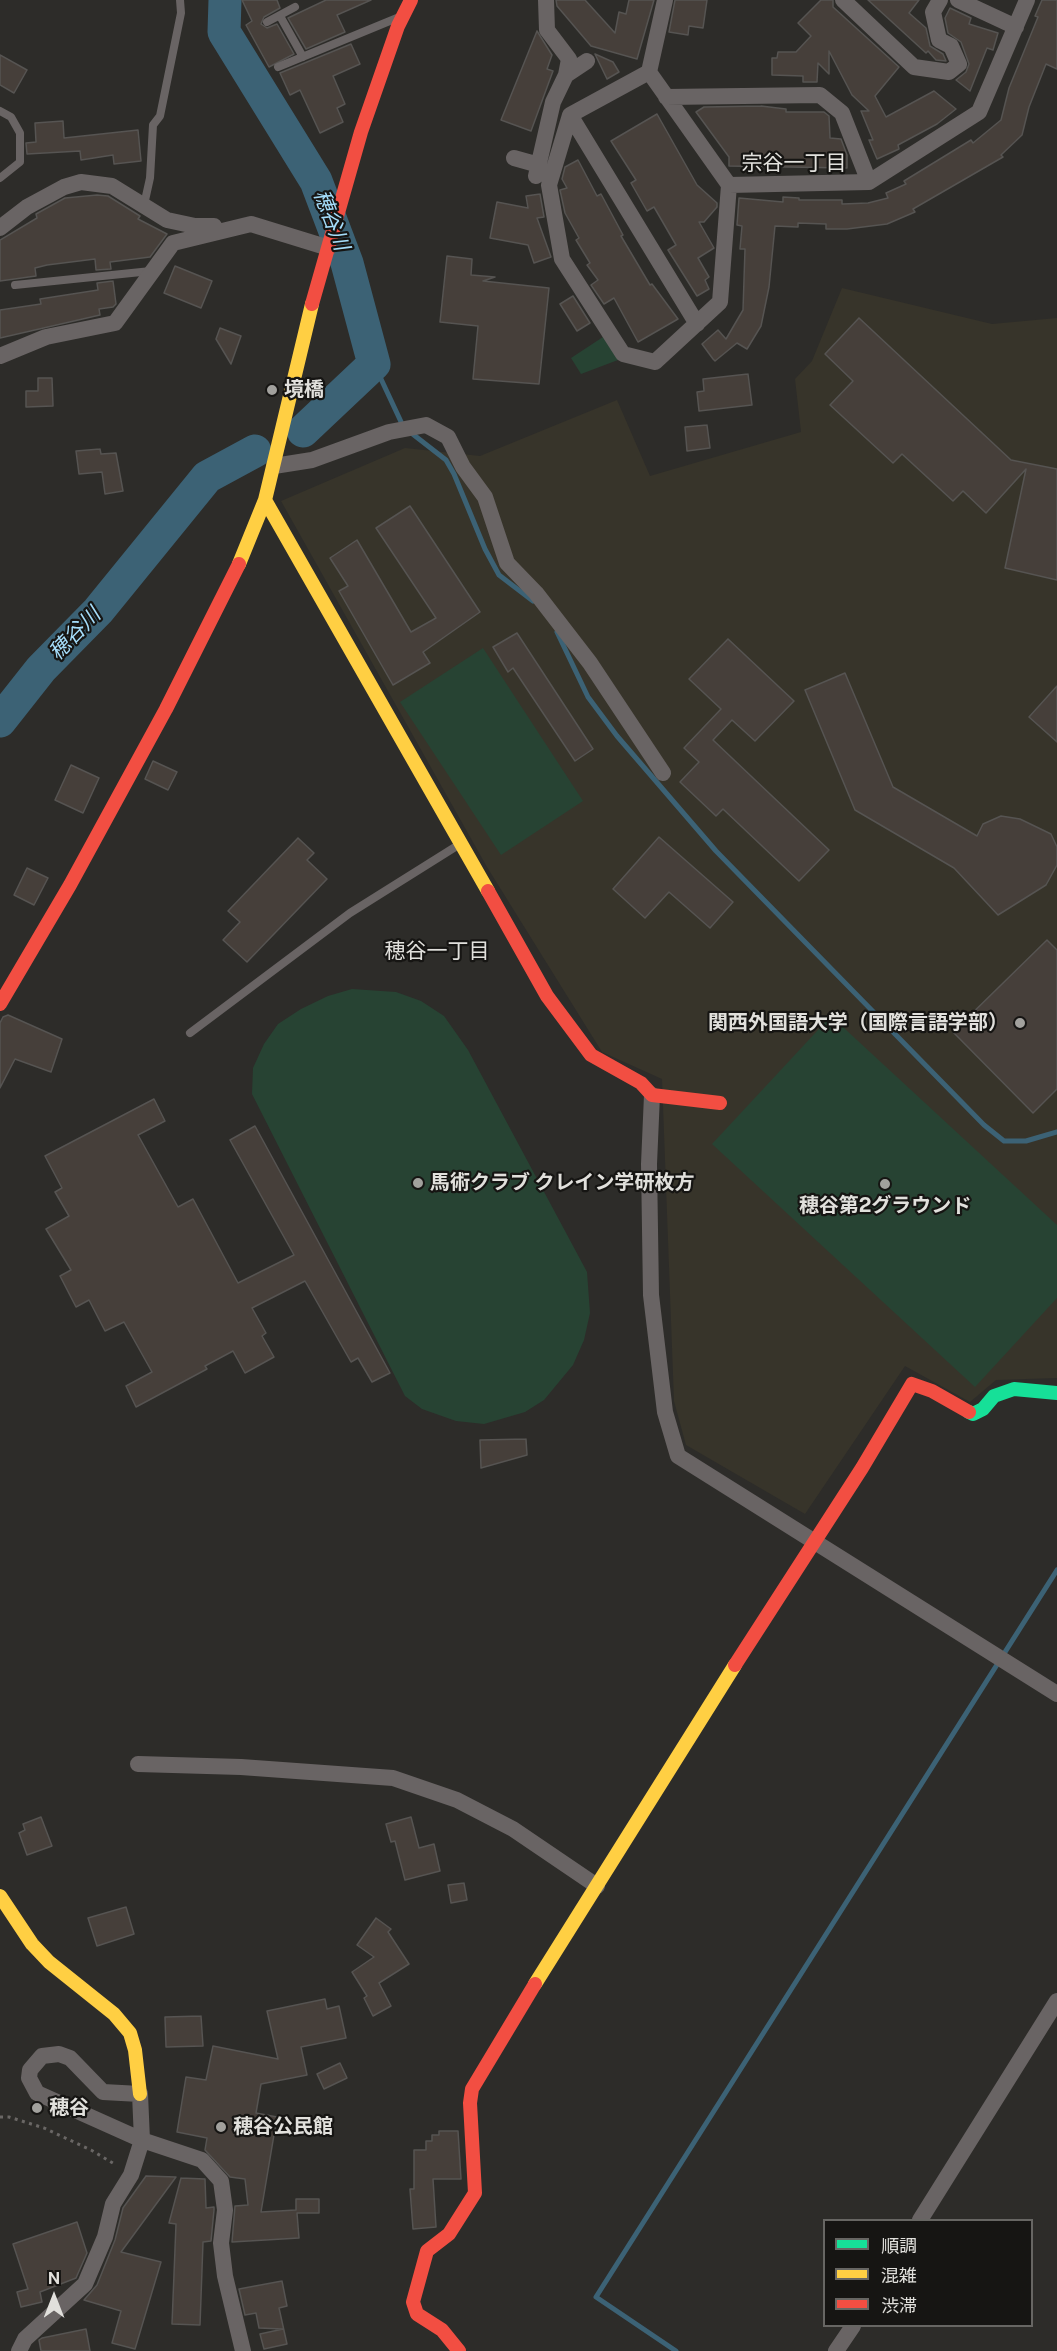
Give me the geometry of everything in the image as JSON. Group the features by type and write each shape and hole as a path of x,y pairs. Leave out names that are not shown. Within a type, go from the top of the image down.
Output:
{"street":[{"path":"0,1004 70,885 172,698 233,578 265,500 303,338 361,132 403,15 411,0"},
{"path":"514,158 538,170 553,102 566,75 569,59 547,30 546,0"},
{"path":"649,72 570,115 549,185 562,259 623,354 656,362 720,302 729,185 649,72 665,0"},
{"path":"843,0 914,67 949,72 959,64 951,46 939,39 933,12 940,0"},
{"path":"958,0 1016,27"},
{"path":"729,185 869,182 980,112 1028,0"},
{"path":"566,75 587,61"},
{"path":"666,97 820,95 842,113 869,182"},
{"path":"570,115 697,324"},
{"path":"0,228 27,207 64,187 81,182 112,186 167,220 195,226 245,226"},
{"path":"0,356 46,337 114,322 173,243 251,224 330,244"},
{"path":"274,465 312,460 389,432 426,425 448,437 463,467 485,497 507,563 536,593 590,663 663,773"},
{"path":"265,500 547,996 591,1055 641,1083 652,1095 720,1103"},
{"path":"652,1095 649,1164 651,1295 665,1412 678,1456 1057,1694"},
{"path":"459,2351 442,2330 417,2314 413,2302 427,2251 449,2234 476,2193 470,2103 472,2089 597,1886 813,1541 862,1468 912,1384 932,1390 974,1414 994,1396 1014,1389 1057,1393"},
{"path":"138,1764 241,1767 393,1778 457,1800 513,1829 597,1886"},
{"path":"0,1896 43,1956 114,2014 130,2033 135,2050 140,2094 142,2140 131,2175 113,2204 105,2237 85,2284 25,2339 19,2351"},
{"path":"921,2219 1057,2001"},
{"path":"140,2094 103,2092 70,2058 59,2054 42,2056 30,2070 29,2078 37,2093 142,2140 202,2160 221,2181 225,2210 221,2243 225,2276 243,2351"},
{"path":"836,2351 852,2327"}],"lane":[{"path":"144,205 150,178 153,125 160,116 181,13 180,0"},
{"path":"267,22 296,7"},
{"path":"278,67 403,15"},
{"path":"280,16 303,57"},
{"path":"0,111 11,117 20,133 20,162 0,178"},
{"path":"15,285 152,271"},
{"path":"190,1033 350,913 461,843"}],"path":[{"path":"0,2117 9,2117 45,2128 91,2150 131,2175"}],"shaded area":[{"path":"842,288 992,324 1057,318 1057,1378 996,1380 970,1402 905,1366 805,1514 686,1445 674,1401 662,1079 602,1052 487,867 281,501 405,448 480,456 617,400 650,476 801,432 795,379 812,361"}],"green space":[{"path":"603,337 618,360 581,374 571,358"},
{"path":"483,648 583,801 501,855 400,702"},
{"name":"馬術クラブ クレイン学研枚方","path":"352,989 396,992 421,1001 444,1016 468,1050 587,1272 590,1313 584,1340 573,1365 544,1400 525,1412 484,1424 456,1421 422,1409 405,1396 252,1094 253,1068 264,1044 278,1024 301,1009 328,996"},
{"name":"穂谷第2グラウンド","path":"831,1016 1057,1225 1057,1298 975,1387 712,1144"}],"building":[{"path":"242,0 277,0 280,8 264,17 261,24 267,28 277,24 294,54 269,67 246,25 252,21"},
{"path":"326,0 371,0 337,15 345,32 306,49 288,18"},
{"path":"556,0 585,0 615,33 619,12 626,14 629,0 654,0 637,59 591,46 557,6"},
{"path":"675,0 707,0 703,28 689,26 688,35 669,32"},
{"path":"821,0 833,0 833,7 899,67 875,96 886,117 934,91 956,109 937,124 898,145 899,149 877,159 869,140 873,140 861,111 869,111 852,95 829,51 829,74 818,63 817,82 803,82 803,76 772,75 772,58 777,58 778,52 796,52 811,36 798,23"},
{"path":"868,0 919,0 909,13 926,28 930,46 943,54 946,61 936,60 928,51 926,53"},
{"path":"1042,0 1057,0 1057,69 1046,64 1029,107 1022,135 1001,155 1003,157 913,209 915,212 887,224 847,229 826,229 826,224 798,223 798,227 775,226 769,287 761,326 747,349 737,343 715,361 702,344 718,330 726,339 743,310 745,249 740,249 742,226 737,225 739,198 783,202 783,197 799,198 799,200 842,200 842,204 868,203 888,198 886,193 906,184 904,181 971,140 973,143 1001,120 1009,88 1038,17 1035,16"},
{"path":"950,8 971,18 969,24 998,33 993,50 987,48 970,91 956,80 966,72 969,64 961,42 948,33 945,18"},
{"path":"537,31 552,55 547,69 553,71 531,131 501,120"},
{"path":"351,44 360,64 333,76 345,104 337,108 343,122 320,133 300,90 290,95 280,73"},
{"path":"595,54 613,62 619,72 607,79"},
{"path":"0,55 27,70 14,93 0,85"},
{"path":"761,106 786,109 786,112 824,112 829,116 830,138 841,139 847,155 847,168 729,166 729,157 696,112 704,107"},
{"path":"657,114 697,185 717,203 717,207 704,222 699,222 714,248 698,258 709,277 705,280 709,289 697,296 668,250 676,245 654,207 647,211 631,183 636,180 611,141"},
{"path":"63,121 64,138 138,130 141,161 114,164 113,155 81,160 80,151 27,154 26,143 36,142 35,123"},
{"path":"578,160 597,196 601,194 623,235 621,236 650,285 652,284 678,319 638,342 614,298 604,304 591,285 598,280 587,265 590,263 576,240 579,238 565,213 560,190 567,188 562,179 565,167"},
{"path":"540,194 544,217 537,218 551,257 534,263 528,245 490,238 497,202 528,208 526,196"},
{"path":"108,196 140,216 138,219 167,234 150,257 110,262 111,269 96,270 95,259 47,265 35,268 36,276 0,281 0,240 37,218 36,214 65,198"},
{"path":"447,256 472,259 471,275 495,277 483,281 549,288 539,384 473,379 478,326 440,322"},
{"path":"175,266 212,281 201,308 164,293"},
{"path":"113,281 116,304 113,307 99,309 100,315 0,338 0,310 41,304 40,299 98,290 97,283"},
{"path":"573,296 590,323 577,331 560,304"},
{"path":"859,318 1011,460 1057,469 1057,580 1005,568 1026,469 986,513 963,491 953,501 902,454 893,463 830,405 853,381 825,354"},
{"path":"220,328 241,336 231,364 216,339"},
{"path":"748,374 752,405 699,411 697,392 704,391 703,379"},
{"path":"38,378 52,378 53,406 26,407 26,391 38,391"},
{"path":"707,425 710,448 687,451 685,427"},
{"path":"100,449 101,454 116,453 123,491 105,494 102,472 79,474 76,451"},
{"path":"410,506 480,612 423,652 430,663 393,685 339,591 348,586 330,558 357,540 411,632 436,618 376,528"},
{"path":"517,633 593,749 575,761 513,668 508,672 493,647"},
{"path":"728,639 794,701 755,741 732,720 713,740 829,850 799,881 723,809 716,816 680,782 699,762 684,748 721,709 689,679"},
{"path":"845,673 893,787 977,836 983,824 1001,816 1020,819 1051,834 1057,847 1057,865 1046,885 998,915 954,868 855,810 805,690"},
{"path":"1057,686 1057,742 1029,717"},
{"path":"153,761 177,772 168,790 145,779"},
{"path":"71,765 99,778 83,813 55,800"},
{"path":"659,837 733,902 710,928 669,892 645,918 613,889"},
{"path":"298,838 314,853 307,860 327,879 247,962 223,940 240,922 228,911"},
{"path":"27,868 48,878 34,905 14,895"},
{"path":"1047,940 1057,950 1057,1089 1033,1113 953,1032"},
{"path":"8,1015 62,1039 51,1072 15,1059 0,1088 0,1023 3,1017"},
{"path":"154,1099 165,1121 138,1135 178,1207 193,1199 238,1283 294,1255 230,1140 255,1126 390,1373 372,1382 358,1358 351,1362 305,1281 252,1308 266,1333 262,1336 274,1357 245,1373 233,1351 205,1366 207,1369 136,1407 126,1386 152,1372 124,1322 105,1331 89,1300 76,1307 60,1276 71,1270 46,1229 69,1216 55,1192 62,1188 45,1156"},
{"path":"526,1439 527,1455 481,1468 480,1440"},
{"path":"41,1817 52,1846 27,1855 19,1833 25,1830 23,1824"},
{"path":"411,1817 419,1848 434,1844 440,1871 405,1880 395,1841 391,1842 386,1824"},
{"path":"464,1883 467,1900 451,1903 448,1885"},
{"path":"126,1907 134,1934 97,1946 88,1918"},
{"path":"376,1918 391,1929 388,1932 409,1964 379,1983 391,2006 373,2016 364,1998 367,1996 352,1972 374,1957 357,1945"},
{"path":"325,1999 327,2009 339,2006 346,2038 301,2047 307,2075 261,2084 256,2113 277,2117 261,2212 296,2210 296,2199 319,2199 319,2213 297,2213 299,2238 232,2242 235,2206 248,2205 245,2179 230,2177 205,2150 207,2138 177,2132 186,2077 206,2080 213,2046 278,2059 267,2011"},
{"path":"201,2016 203,2046 166,2047 165,2017"},
{"path":"340,2063 347,2078 324,2089 317,2074"},
{"path":"439,2131 458,2131 461,2179 433,2179 436,2227 413,2229 410,2189 414,2189 414,2150 426,2150 426,2141 432,2141 432,2135 439,2135"},
{"path":"146,2176 176,2177 121,2252 161,2262 135,2349 112,2343 121,2311 84,2300 97,2285 115,2240 123,2208"},
{"path":"181,2178 205,2179 206,2208 214,2207 211,2241 203,2242 200,2325 172,2324 176,2224 169,2223"},
{"path":"77,2222 87,2253 76,2278 40,2292 42,2302 21,2307 17,2292 28,2289 13,2244"},
{"path":"282,2281 287,2306 279,2308 287,2344 264,2349 260,2334 283,2329 259,2328 256,2313 245,2315 239,2289"},
{"path":"86,2329 90,2351 41,2351 39,2340 42,2338"}],"waterway":[{"name":"穂谷川","path":"225,0 224,32 316,181 347,263 374,364 303,431"},
{"path":"374,364 403,426"},
{"path":"410,432 446,460 485,549 499,575 533,601"},
{"name":"穂谷川","path":"0,721 41,669 98,611 207,477 255,451"},
{"path":"557,632 588,697 617,736 716,851 984,1125 1004,1141 1026,1141 1057,1132"},
{"path":"676,2351 596,2297 1057,1570"}],"traffic: fast":[{"path":"969,1412 973,1414 983,1409 994,1396 1014,1389 1057,1393"}],"traffic: slow":[{"path":"239,564 265,500 312,304"},
{"path":"265,500 488,891"},
{"path":"535,1984 735,1665"},
{"path":"0,1896 32,1944 49,1962 114,2014 130,2033 135,2050 140,2094"}],"traffic: jam":[{"path":"312,304 361,132 398,26 411,0"},
{"path":"0,1004 70,885 166,709 239,564"},
{"path":"488,891 547,996 591,1055 641,1083 652,1095 720,1103"},
{"path":"735,1665 862,1468 912,1384 932,1391 969,1412"},
{"path":"459,2351 442,2330 417,2314 413,2302 427,2251 449,2234 475,2193 470,2103 472,2089 535,1984"}],"place":[{"name":"境橋","path":"272,390"},
{"name":"関西外国語大学（国際言語学部）","path":"1020,1023"},
{"name":"馬術クラブ クレイン学研枚方","path":"418,1183"},
{"name":"穂谷第2グラウンド","path":"885,1184"},
{"name":"穂谷","path":"37,2108"},
{"name":"穂谷公民館","path":"221,2127"}],"district":[{"name":"宗谷一丁目","path":"794,164"},
{"name":"穂谷一丁目","path":"437,952"}]}
